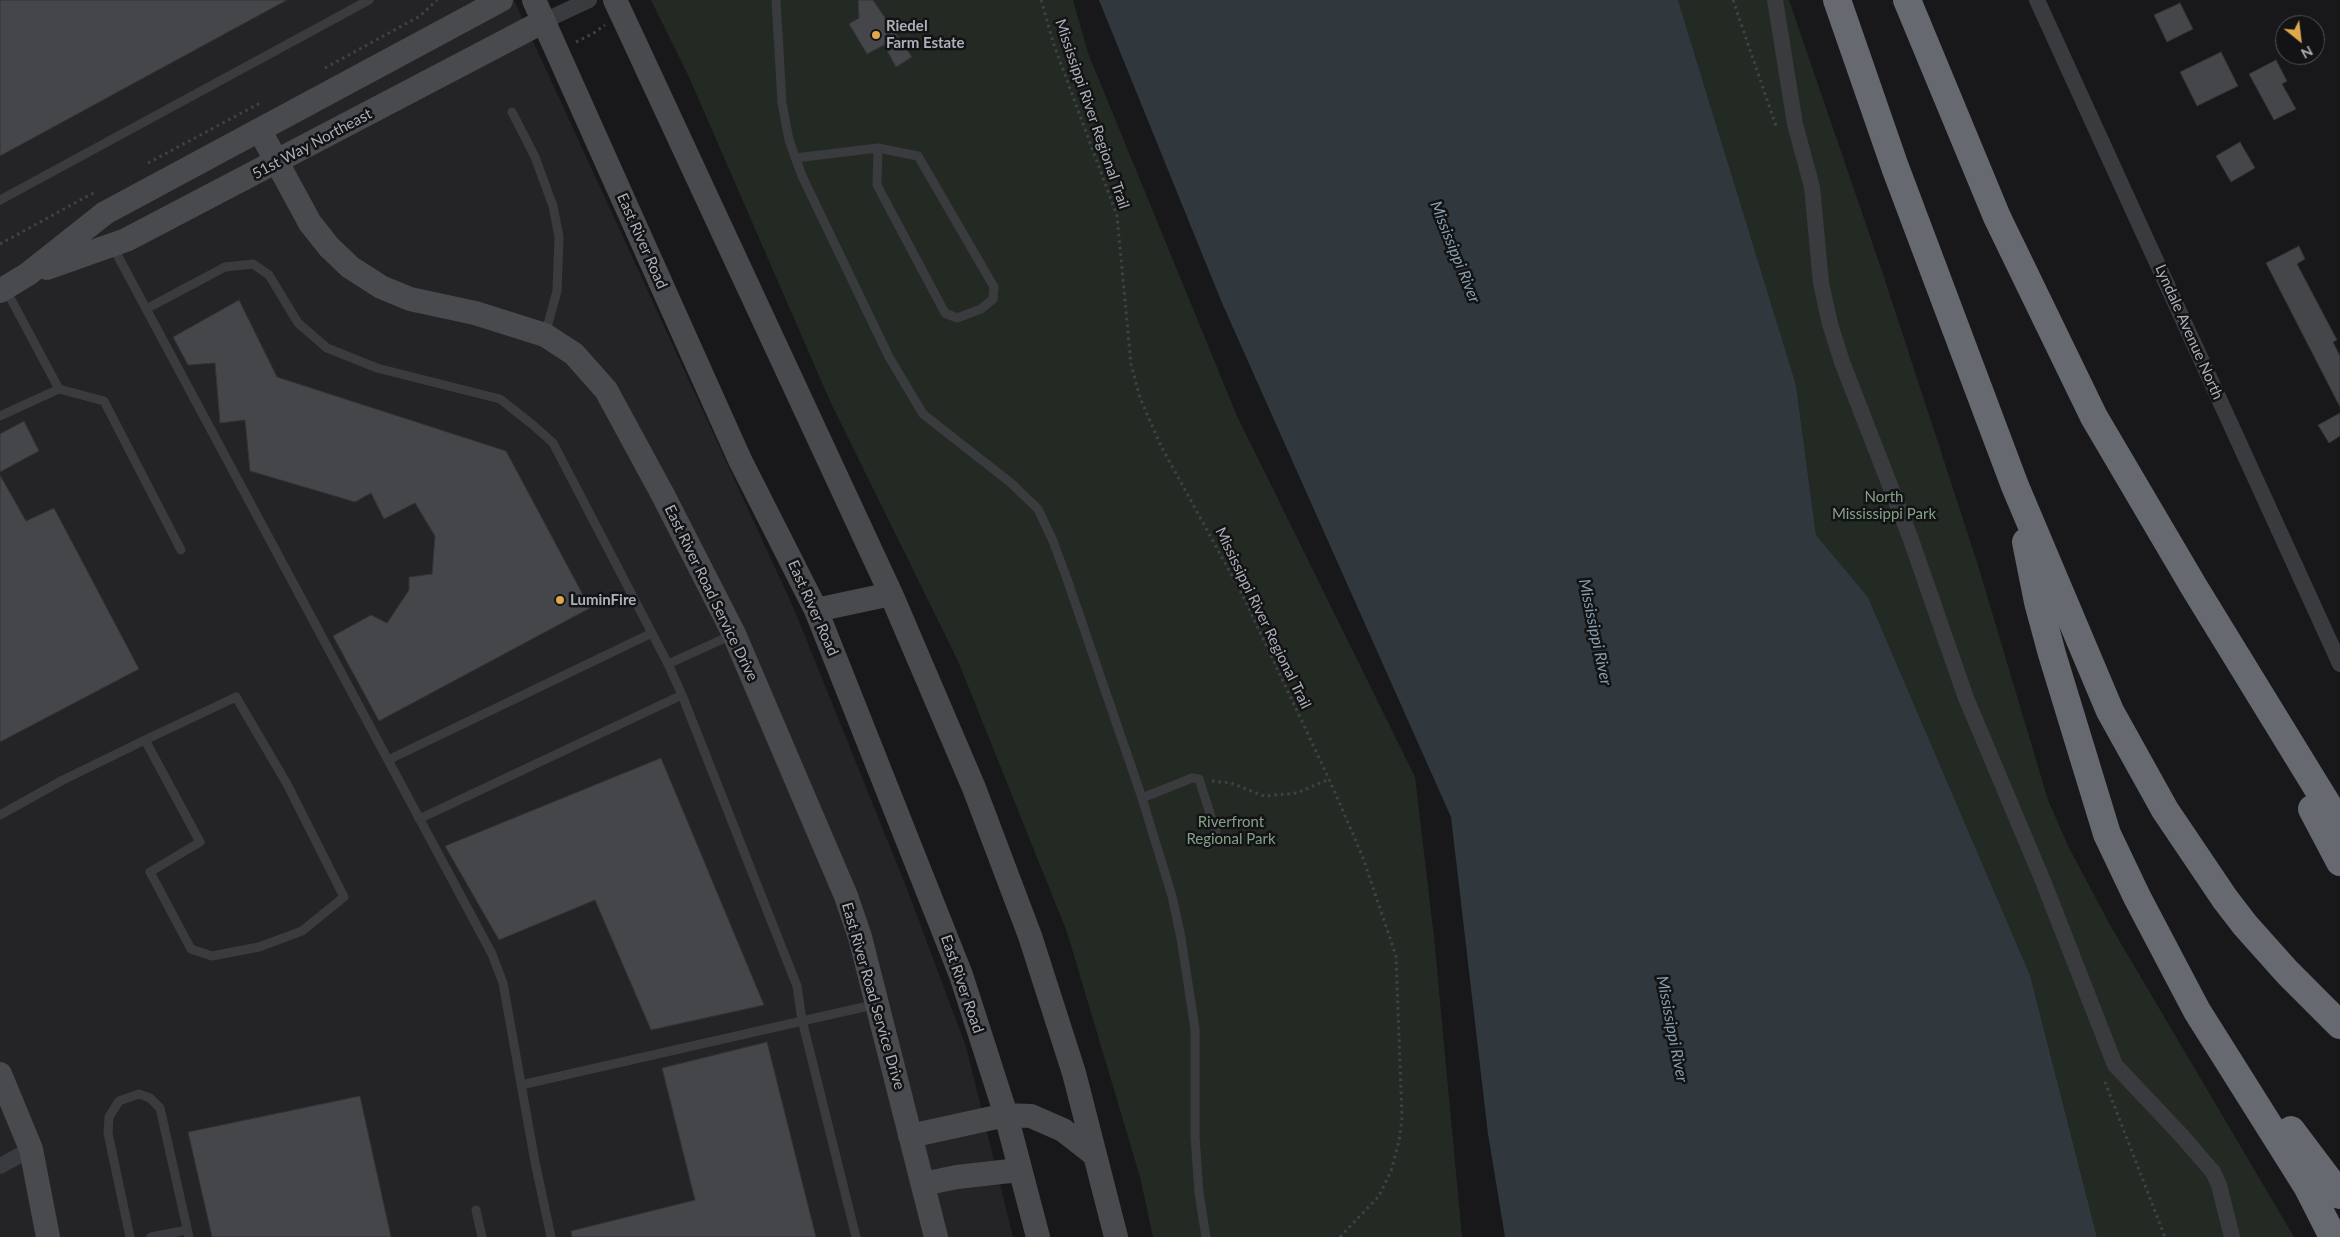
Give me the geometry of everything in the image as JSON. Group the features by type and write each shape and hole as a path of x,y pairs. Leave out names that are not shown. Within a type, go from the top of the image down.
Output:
{"highway":[{"path":"1838,0 1895,167 2015,486 2096,680 2146,780 2182,838 2245,925 2309,995 2340,1025"},
{"path":"1906,0 1977,170 2034,297 2094,417 2194,587 2340,825"},
{"path":"2015,486 2038,602 2107,834 2162,948 2197,1012 2307,1186 2333,1237"},
{"path":"2194,587 2340,862"},
{"path":"2085,761 2158,921 2197,992 2239,1058 2340,1195"}],"street":[{"name":"51st Way Northeast","path":"2,289 28,274 105,213 501,0"},
{"name":"51st Way Northeast","path":"28,274 126,240 276,163 539,10 589,0"},
{"path":"615,0 891,594 974,788 1030,936 1074,1073 1116,1237"},
{"path":"1774,0 1795,124 1812,187 1821,283 1830,324 1852,388 1910,537 1966,698 2043,881 2115,1065 2213,1172 2220,1185 2232,1237"},
{"name":"Lyndale Avenue North","path":"2037,0 2340,664"},
{"name":"East River Road","path":"539,10 740,460 816,610 961,975 1006,1115 1038,1237"},
{"name":"East River Road Service Drive","path":"260,131 310,223 329,247 350,267 381,287 410,299 482,315 545,335 574,354 588,367 606,390 659,487 734,634 846,896 860,937 936,1237"},
{"path":"816,610 891,594"},
{"path":"0,1074 31,1149 48,1237"},
{"path":"910,1136 1006,1115 1031,1116 1063,1130 1094,1155"},
{"path":"0,1166 31,1149"},
{"path":"923,1184 957,1177 1019,1170"}],"lane":[{"path":"0,200 369,0"},
{"path":"776,0 782,103 788,140 889,357 923,414 976,458 1011,483 1038,509 1061,564 1142,798 1172,896 1190,982 1195,1029 1194,1136 1199,1193 1206,1237"},
{"path":"512,112 535,157 553,206 559,236 557,291 545,335"},
{"path":"795,158 878,148 918,156 994,287 992,299 981,309 957,318 945,313 877,185 878,148"},
{"path":"112,245 492,954 503,983 551,1237"},
{"path":"146,309 225,267 253,264 269,275 298,323 327,348 377,368 500,399 533,424 552,443 668,664 682,695 797,986 802,1020 856,1237"},
{"path":"2,289 59,389"},
{"path":"0,416 59,389 104,401 181,550"},
{"path":"388,760 652,633"},
{"path":"668,664 734,634"},
{"path":"419,819 682,695"},
{"path":"0,815 63,780 145,740 236,697 287,784 344,897 302,931 259,947 212,956 191,948 150,872 200,842 145,740"},
{"path":"1142,798 1192,778 1199,779 1216,832"},
{"path":"521,1085 877,1004"},
{"path":"130,1237 108,1133 109,1117 118,1102 139,1094 150,1098 160,1108 188,1233 151,1237"},
{"path":"476,1210 482,1237"}],"path":[{"path":"316,73 420,16 436,0"},
{"name":"Mississippi River Regional Trail","path":"1041,0 1054,45 1117,216 1131,364 1140,398 1161,446 1243,596 1329,780 1362,854 1396,956 1402,1118 1391,1171 1379,1196 1340,1237"},
{"path":"145,165 265,101"},
{"path":"0,244 102,188"},
{"path":"1199,779 1231,783 1264,796 1297,792 1329,780"}],"shaded area":[{"path":"0,0 514,0 794,609 907,889 966,1047 1013,1237 0,1237"}],"green space":[{"name":"Riverfront Regional Park","path":"651,0 1073,0 1088,53 1237,416 1415,777 1434,937 1462,1237 1153,1237 1140,1177 1067,932 958,661 830,401 689,77"},
{"name":"North Mississippi Park","path":"1678,0 1789,0 1882,271 1977,562 2048,800 2069,848 2110,925 2294,1237 2097,1237 2030,975 1868,597 1816,535 1796,385"}],"water":[{"name":"Mississippi River","path":"1099,0 1678,0 1796,385 1816,535 1868,597 2030,975 2097,1237 1505,1237 1488,1134 1451,817 1222,303"}],"building":[{"path":"0,0 287,0 0,156"},
{"name":"Riedel Farm Estate","path":"858,0 873,0 912,57 896,67 884,45 867,54 849,24 859,18"},
{"path":"2180,3 2193,29 2167,42 2154,15"},
{"path":"2221,52 2238,86 2197,106 2180,72"},
{"path":"2275,61 2275,65 2279,65 2287,81 2282,84 2296,109 2274,120 2249,74"},
{"path":"2240,142 2255,168 2231,182 2216,156"},
{"path":"2299,246 2305,259 2297,264 2337,340 2333,342 2340,356 2340,407 2266,263"},
{"path":"239,300 277,377 506,451 590,608 379,721 333,636 371,615 387,623 409,590 409,577 432,574 435,536 415,503 384,519 371,493 355,502 250,471 245,420 220,423 215,363 188,365 173,337"},
{"path":"2340,413 2340,436 2329,443 2318,425"},
{"path":"24,421 39,451 0,472 0,434"},
{"path":"0,475 26,521 54,508 139,669 0,742"},
{"path":"661,758 764,1005 651,1030 595,900 499,940 445,846"},
{"path":"767,1042 816,1237 572,1237 571,1231 695,1200 662,1068"},
{"path":"360,1096 391,1237 212,1237 188,1132"}],"place":[{"name":"Riedel Farm Estate","path":"876,35"},
{"name":"LuminFire","path":"560,600"}]}
